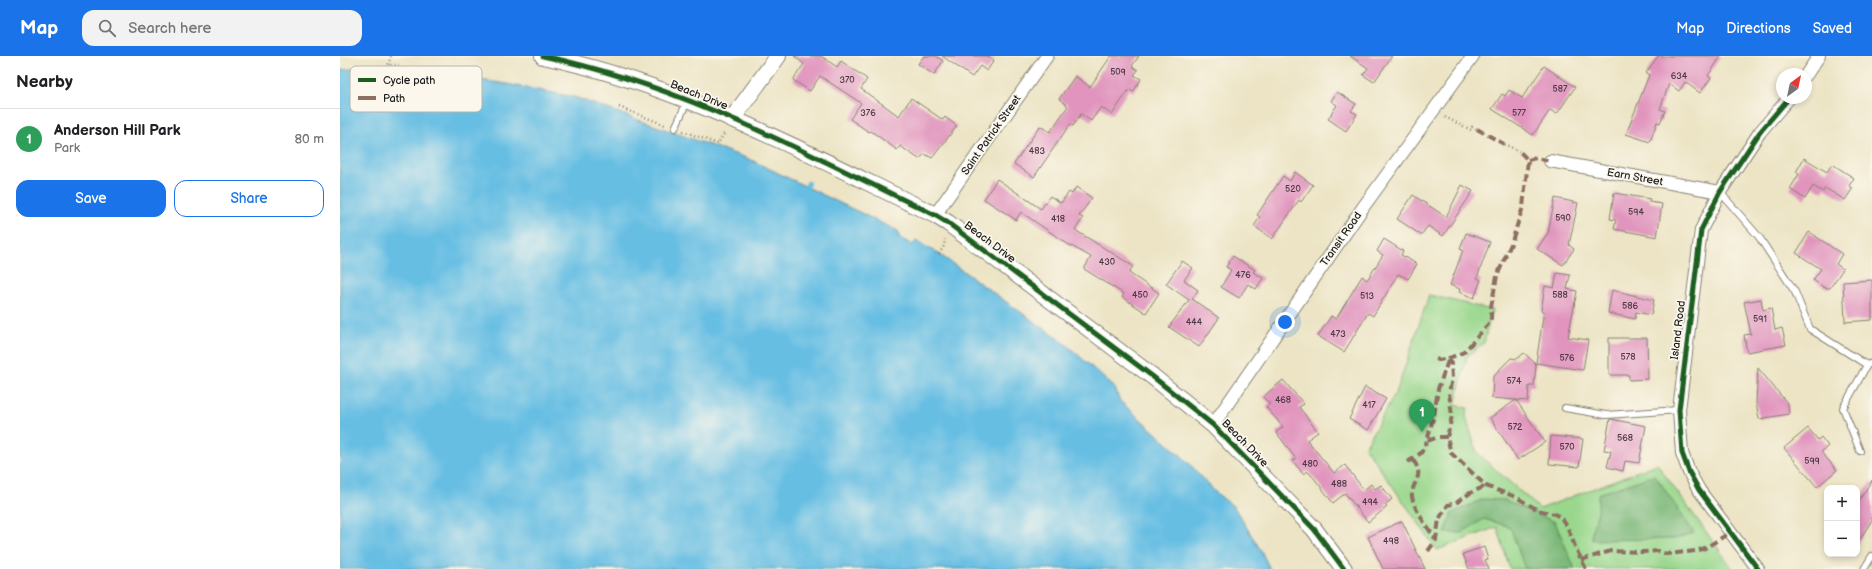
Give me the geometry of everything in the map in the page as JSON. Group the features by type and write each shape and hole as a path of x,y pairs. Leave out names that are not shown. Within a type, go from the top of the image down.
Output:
{"main road":[{"name":"Beach Drive","path":"543,56 582,64 627,77 688,100 732,119 935,215 1135,362 1213,425 1314,529 1344,569"},
{"path":"732,119 778,56"}],"street":[{"name":"Saint Patrick Street","path":"935,215 1047,56"},
{"name":"Transit Road","path":"1213,425 1364,206 1473,56"},
{"path":"1811,68 1819,56"},
{"name":"Island Road","path":"1758,569 1699,490 1689,472 1682,453 1679,410 1701,230 1720,192 1760,132 1784,104"},
{"name":"Earn Street","path":"1550,161 1720,192"}],"lane":[{"path":"675,128 688,100"},
{"path":"1720,192 1758,237 1794,292 1810,328 1869,364 1843,408 1860,451"},
{"path":"1565,408 1606,415 1679,410"},
{"path":"1864,569 1872,556"}],"path":[{"path":"391,56 388,65 399,66"},
{"path":"619,107 718,144"},
{"path":"1434,111 1471,130 1472,127 1477,129"},
{"path":"1504,144 1519,152"},
{"path":"939,254 944,246"}],"green space":[{"path":"1429,295 1492,310 1484,343 1467,356 1455,405 1468,408 1466,417 1477,453 1540,509 1657,464 1733,569 1510,569 1497,527 1437,550 1365,447 1397,390"},
{"path":"1655,475 1694,533 1674,539 1592,540 1592,530 1598,512 1598,494"},
{"path":"1483,499 1505,500 1555,522 1575,569 1525,569 1510,527 1484,519 1461,533 1445,533 1451,514"}],"water":[{"path":"350,69 350,112 482,112 482,80 574,97 749,159 898,231 899,237 912,245 916,241 939,254 1067,345 1115,388 1120,401 1187,461 1215,492 1234,507 1260,549 1270,569 340,569 340,70"}],"building":[{"path":"794,56 821,56 837,67 841,61 867,79 861,89 899,116 911,98 943,120 945,117 957,126 932,158 925,154 919,159 900,146 897,150 871,131 869,132 850,119 861,103 820,76 810,91 793,80 804,64"},
{"path":"924,56 936,56 943,61 934,75 918,64"},
{"path":"942,56 987,56 994,60 987,71 980,66 972,77"},
{"path":"1111,56 1139,56 1132,66 1138,70 1134,75 1141,79 1133,92 1129,89 1112,115 1101,107 1091,121 1081,114 1073,126 1070,124 1034,177 1014,164 1040,126 1050,132 1068,106 1059,99 1075,76 1090,87"},
{"path":"1350,56 1392,56 1374,82 1363,75 1368,68"},
{"path":"1658,56 1721,56 1708,76 1711,78 1700,93 1685,82 1679,91 1669,84 1660,109 1665,111 1660,123 1657,122 1650,142 1626,134 1649,75 1646,73"},
{"path":"1544,66 1575,87 1557,114 1550,110 1533,135 1492,109 1502,94 1505,96 1509,90 1522,98"},
{"path":"1337,92 1356,104 1351,111 1357,114 1346,131 1328,119 1337,105 1331,101"},
{"path":"1804,158 1827,172 1832,164 1854,178 1849,186 1853,188 1845,200 1825,188 1823,192 1813,186 1805,199 1790,189 1799,174 1796,172"},
{"path":"1295,172 1313,185 1301,202 1299,200 1272,239 1254,226 1260,217 1257,215 1283,176 1290,181"},
{"path":"997,179 1041,209 1050,196 1061,203 1069,192 1072,194 1076,187 1092,198 1079,216 1083,218 1075,230 1133,266 1129,273 1159,293 1146,313 1122,297 1124,294 1084,269 1091,257 1066,243 1021,212 1016,220 984,199"},
{"path":"1462,185 1473,191 1443,236 1428,226 1421,235 1397,219 1413,195 1446,217"},
{"path":"1614,193 1650,199 1649,202 1662,204 1657,237 1614,229 1616,220 1610,219"},
{"path":"1555,198 1578,203 1569,245 1574,249 1563,265 1537,249 1548,233"},
{"path":"1809,232 1842,254 1836,264 1843,269 1830,288 1825,288 1813,280 1821,269 1796,253"},
{"path":"1466,233 1490,242 1477,278 1481,280 1474,298 1459,292 1460,289 1450,285 1463,250 1460,249"},
{"path":"1384,239 1403,251 1401,255 1417,264 1408,279 1398,274 1373,316 1368,313 1344,352 1318,336 1331,316 1336,319 1362,276 1367,280 1383,255 1377,251"},
{"path":"1233,256 1255,270 1253,272 1263,278 1256,289 1248,284 1239,298 1221,287 1231,270 1226,267"},
{"path":"1182,261 1193,268 1184,280 1198,290 1192,299 1219,318 1199,347 1169,327 1189,300 1166,284"},
{"path":"1557,273 1570,275 1567,289 1577,291 1568,337 1588,340 1583,370 1536,363 1544,311 1541,311 1545,286 1554,288"},
{"path":"1872,280 1872,320 1845,322 1843,282"},
{"path":"1612,290 1654,300 1651,315 1636,312 1635,319 1608,313"},
{"path":"1761,299 1763,310 1771,308 1775,330 1782,328 1786,345 1747,352 1744,335 1751,334 1744,302"},
{"path":"1609,338 1647,338 1648,379 1629,380 1629,375 1609,375"},
{"path":"1524,353 1536,364 1534,386 1529,386 1528,401 1492,398 1493,376 1511,358 1517,359"},
{"path":"1758,368 1788,404 1789,414 1759,419 1756,403"},
{"path":"1283,380 1304,404 1299,407 1318,432 1307,440 1334,473 1345,465 1364,490 1371,484 1375,489 1381,485 1392,499 1385,505 1387,507 1368,522 1345,493 1333,503 1314,478 1307,471 1303,474 1293,461 1296,459 1276,432 1283,427 1266,407 1270,404 1263,397"},
{"path":"1365,387 1386,399 1368,430 1349,419"},
{"path":"1516,400 1545,442 1518,460 1490,418"},
{"path":"1610,419 1646,426 1639,463 1625,461 1623,471 1607,467 1611,451 1604,450"},
{"path":"1808,428 1818,440 1821,437 1828,446 1821,452 1837,470 1817,487 1784,448"},
{"path":"1551,436 1583,439 1579,467 1549,464"},
{"path":"1872,480 1872,520 1860,539 1860,521 1860,499"},
{"path":"1402,521 1425,569 1383,569 1368,537"},
{"path":"1484,547 1488,559 1485,560 1489,569 1469,569 1463,554"}],"marked path":[{"path":"1477,129 1504,144"},
{"path":"1436,359 1439,360 1449,358 1464,352 1491,321 1491,307 1497,276 1511,244 1523,207 1528,160 1519,151"},
{"path":"1528,160 1536,158 1550,161"},
{"path":"1449,358 1452,378 1449,393 1452,416 1447,437 1451,453 1486,486 1516,497 1538,510 1555,514 1561,518 1567,526 1586,569"},
{"path":"1447,437 1438,437 1427,441 1434,415 1438,389 1449,358"},
{"path":"1408,462 1421,453 1427,441"},
{"path":"1413,460 1418,471 1417,479 1412,491 1413,501 1418,513 1436,540"},
{"path":"1428,551 1436,540 1439,519 1448,505 1456,503 1470,493 1486,486"},
{"path":"1581,560 1611,551 1658,551 1667,554 1696,551 1705,548 1731,532"}],"cycle path":[{"path":"543,56 595,69 645,84 695,103 792,146 935,215 948,223 1152,376 1213,425 1314,529 1344,569"},
{"path":"1758,569 1699,490 1689,472 1682,453 1679,410 1701,230 1720,192 1760,132 1784,104"}],"place":[{"name":"Anderson Hill Park","path":"1422,432"}]}
